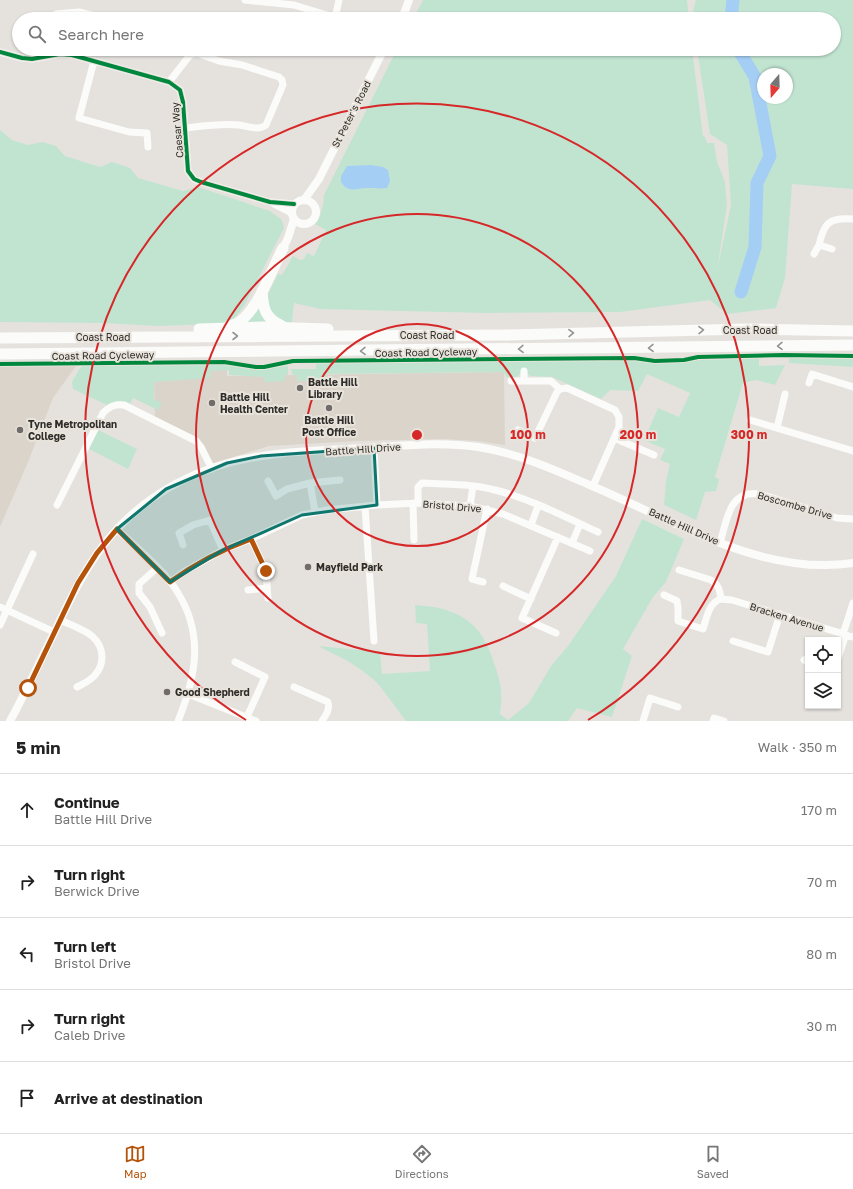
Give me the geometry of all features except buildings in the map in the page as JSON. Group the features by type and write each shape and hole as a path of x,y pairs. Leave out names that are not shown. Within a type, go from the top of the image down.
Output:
{"highway":[{"path":"227,327 235,325 251,310 262,291 285,243"},
{"path":"262,291 266,314 282,327"},
{"path":"746,330 853,326"},
{"path":"0,338 227,327 282,327 504,335"},
{"name":"Coast Road","path":"0,338 504,335 746,330 853,331"},
{"name":"Coast Road","path":"0,354 820,345 853,346"}],"street":[{"path":"245,0 266,1 316,12"},
{"path":"338,12 339,0"},
{"path":"405,12 409,0"},
{"path":"0,52 12,55"},
{"path":"15,56 32,59 38,56"},
{"path":"76,56 169,82 189,56"},
{"path":"185,128 238,124 263,128 266,125 283,85 282,80 279,77 242,65 219,61 205,56"},
{"name":"St Peter's Road","path":"304,200 319,178 380,56"},
{"path":"94,61 79,118 129,132 147,133 148,147"},
{"name":"Caesar Way","path":"169,82 180,90 183,102 188,171 194,179 270,202 294,204"},
{"name":"St Peter's Road","path":"296,218 309,222 314,217 315,209 312,203 319,178"},
{"path":"294,204 300,200 312,203"},
{"name":"Caesar Way","path":"270,202 296,218"},
{"name":"St Peter's Road","path":"285,243 296,218 294,204"},
{"path":"814,254 819,245 822,232 826,224 836,220 853,219"},
{"path":"819,245 832,249"},
{"path":"524,371 524,381"},
{"path":"809,383 812,374 853,387"},
{"path":"511,382 551,381 560,389"},
{"path":"518,430 535,438 557,392 560,389 567,388 615,410 619,417 619,427 593,486"},
{"path":"777,428 785,394"},
{"path":"57,505 103,413 108,408 118,405 124,405 196,440 212,468"},
{"path":"750,420 853,451"},
{"path":"614,438 654,455"},
{"name":"Battle Hill Drive","path":"10,721 78,583 97,553 117,529 151,498 166,489 212,468 227,463 262,456 431,444 477,446 522,456 720,542 771,559 801,564 826,565 853,562"},
{"path":"374,448 377,505"},
{"path":"268,481 276,496 287,488 310,483 340,480"},
{"path":"310,483 315,512"},
{"path":"414,540 415,503 418,487 422,483 473,486 495,490 538,506 598,532"},
{"path":"470,506 473,486"},
{"name":"Boscombe Drive","path":"720,542 731,505 739,497 749,493 760,494 837,518 853,519"},
{"name":"Bristol Drive","path":"170,582 185,571 223,550 251,539 302,515 315,512 377,505 415,503 470,506 487,509 531,525 590,551"},
{"path":"365,506 374,641"},
{"path":"531,525 538,506"},
{"path":"483,582 472,579 487,509"},
{"path":"183,544 179,533 193,525 210,520 223,550"},
{"path":"572,543 580,524"},
{"path":"117,529 170,582 178,592 189,613 194,634 194,670 188,694 178,721"},
{"path":"556,632 522,618 558,537"},
{"path":"251,539 266,571 268,598"},
{"path":"0,625 3,608 33,554"},
{"path":"157,568 139,584 139,593 150,607 162,633"},
{"path":"664,595 677,601 678,621 703,629 710,607 717,600 721,599 719,588 715,583 679,570"},
{"path":"503,586 531,599"},
{"path":"248,590 267,588"},
{"name":"Bracken Avenue","path":"721,599 732,600 847,635"},
{"path":"841,650 847,635 853,603"},
{"path":"3,608 54,632"},
{"path":"733,641 768,652 780,614"},
{"path":"60,620 92,636 99,643 103,652 96,674 77,688"},
{"path":"235,662 265,677 247,717"},
{"path":"294,687 328,702 328,711 322,721"},
{"path":"188,694 256,721"},
{"path":"643,721 650,698 678,707"},
{"path":"713,721 714,718 724,721"}],"highlighted area":[{"path":"374,448 377,505 302,515 223,550 170,582 117,529 166,489 227,463 261,456"}],"shaded area":[{"name":"Tyne Metropolitan College","path":"0,366 76,366 53,398 0,527"},
{"path":"227,368 227,376 504,372 505,445 477,441 444,439 359,441 269,446 211,464 199,438 155,417 154,378"}],"green space":[{"path":"423,0 687,0 688,12 417,12"},
{"path":"696,0 853,0 853,189 792,184 785,278 776,308 727,314 710,300 620,312 485,313 320,309 294,303 292,323 277,319 272,313 266,298 278,274 282,275 293,256 300,260 304,259 307,253 314,256 326,230 315,224 321,214 324,195 394,56 693,56 703,136 705,137 707,143 714,143 717,162 725,182 727,206 717,270 731,205 727,145 710,134 698,56 841,56 841,12 693,12"},
{"path":"0,130 12,140 28,145 42,142 56,146 65,156 100,167 112,162 130,168 138,178 183,191 198,187 270,211 282,220 284,228 244,306 232,322 158,326 104,323 0,322"},
{"path":"257,303 266,323 246,324"},
{"path":"759,358 759,366 785,365 775,385 756,380 743,383 715,477 719,479 716,491 705,492 696,520 664,505 666,481 670,464 660,460 665,449 644,440 658,408 679,417 690,393 647,374 638,391 610,390 601,399 552,377 530,376 527,373 521,373 517,377 507,377 503,372 326,374 326,380 297,381 297,376 292,374 291,369 316,369 316,363 634,360 655,363"},
{"path":"789,358 853,359 853,367 789,363"},
{"path":"225,363 255,369 288,366 288,374 284,376 285,381 265,382 264,377 229,375 229,370 210,371 210,378 154,382 154,400 162,402 158,410 133,398 130,404 119,401 107,405 73,389 72,382 80,368 84,365"},
{"path":"98,430 137,449 128,469 89,449"},
{"path":"642,519 684,539 666,582 653,597 623,649 632,656 612,717 577,708 568,721 406,721 373,679 346,660 318,646 380,652 382,674 430,671 427,624 416,623 415,605 436,607 450,611 468,621 475,627 486,642 500,682 500,714 508,720 529,703 551,666 568,646 616,576"}],"water":[{"path":"371,165 383,167 388,170 390,181 387,188 353,190 344,186 341,182 341,176 347,166"}],"waterway":[{"path":"732,12 733,0"},
{"path":"741,292 755,247 757,183 770,156 755,77 742,56"}],"cycle path":[{"path":"0,52 12,55"},
{"path":"15,56 32,59 49,56"},
{"path":"76,56 169,82 180,90 183,102 188,171 194,179 270,202 294,204"},
{"name":"Coast Road Cycleway","path":"0,364 224,362 264,367 293,361 634,358 655,361 684,360 698,357 784,355 853,356"}],"place":[{"name":"Battle Hill Library","path":"300,388"},
{"name":"Battle Hill Health Center","path":"212,403"},
{"name":"Battle Hill Post Office","path":"329,408"},
{"name":"Tyne Metropolitan College","path":"20,430"},
{"name":"Mayfield Park","path":"308,567"},
{"name":"Good Shepherd","path":"167,692"}],"route":[{"path":"28,688 78,583 97,553 117,529 170,582 185,571 223,550 251,539 266,571"}]}
